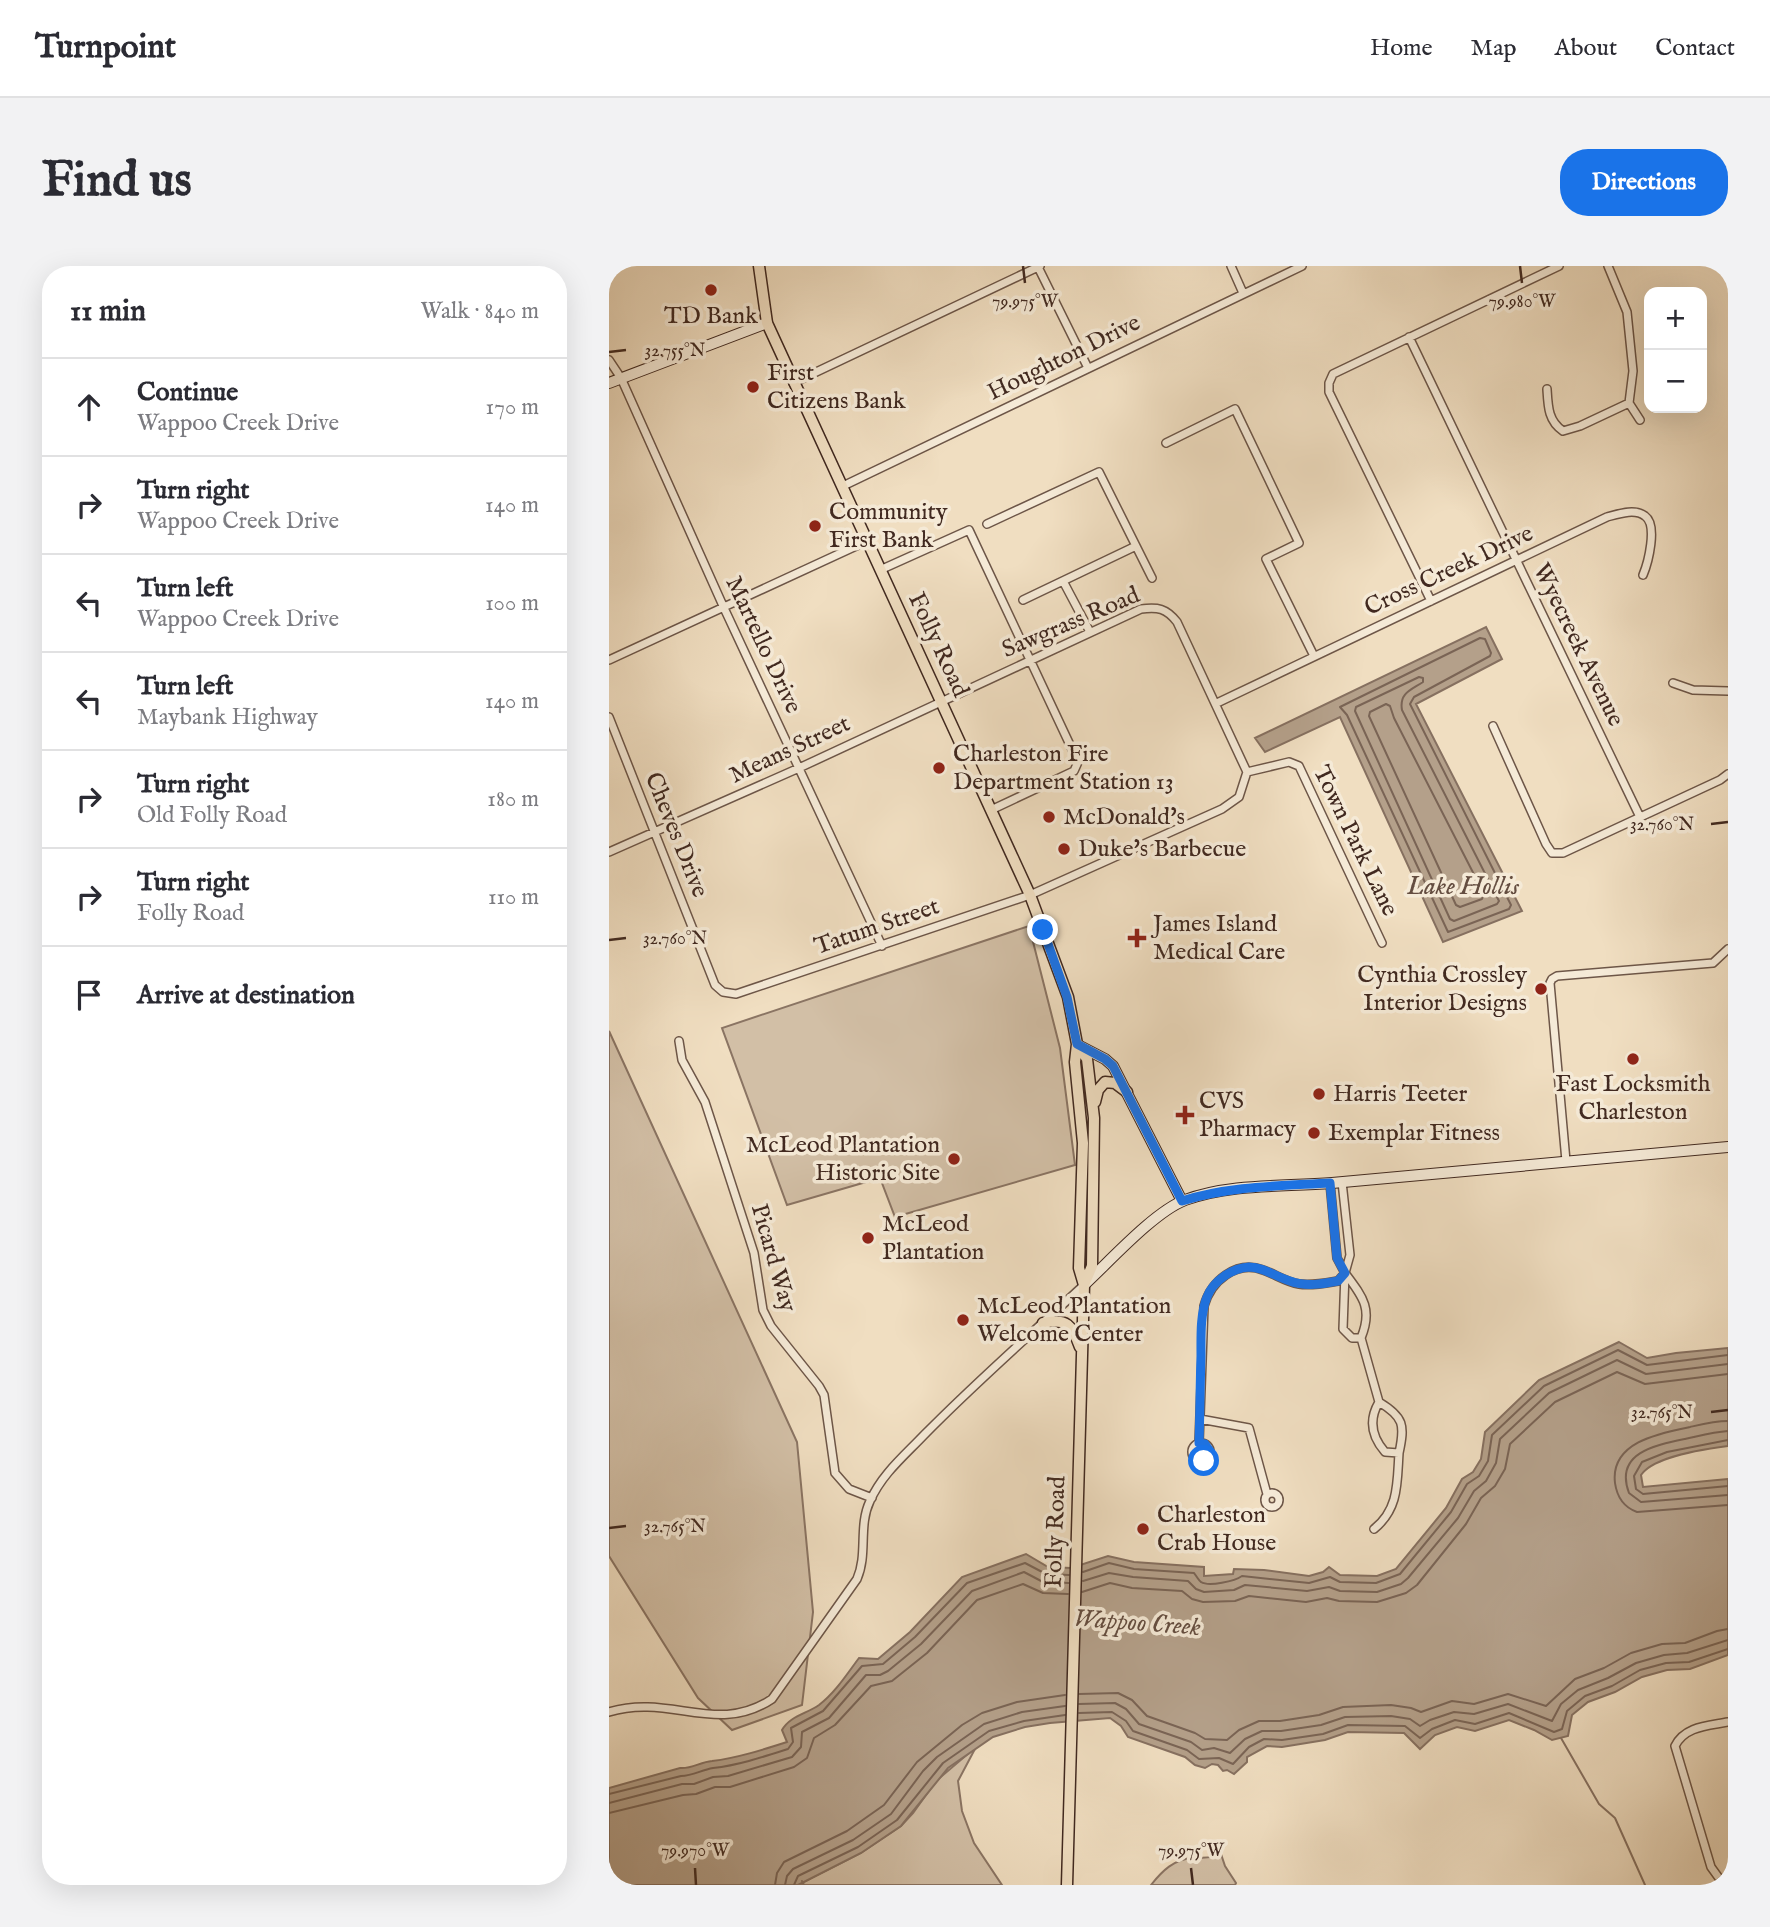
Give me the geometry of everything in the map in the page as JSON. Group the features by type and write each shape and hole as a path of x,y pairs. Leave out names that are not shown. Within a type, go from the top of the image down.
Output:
{"main road":[{"name":"Folly Road","path":"762,267 767,323 1030,895 1067,997 1077,1044 1075,1062 1083,1143 1079,1268 1084,1285 1067,1885"},
{"path":"609,383 767,323"},
{"name":"Folly Road","path":"1077,1044 1087,1059 1094,1118 1092,1266 1084,1285"},
{"path":"1077,1044 1113,1066 1182,1201"},
{"path":"1094,1118 1096,1097 1101,1085 1105,1082 1115,1083 1127,1092"},
{"path":"1084,1285 1147,1226 1182,1201 1204,1194 1728,1147"},
{"path":"1043,1323 1056,1320 1071,1328 1083,1356"}],"street":[{"path":"793,383 1039,266 1088,368"},
{"path":"1231,266 1244,293"},
{"name":"Houghton Drive","path":"843,486 1302,266"},
{"path":"1431,601 1329,392 1329,383 1333,374 1559,266"},
{"path":"1608,266 1627,312 1633,371 1629,403 1640,420"},
{"name":"Wyecreek Avenue","path":"1409,337 1640,817"},
{"name":"Martello Drive","path":"609,360 621,378 724,608 882,946"},
{"path":"1547,389 1548,408 1553,425 1563,431 1629,403"},
{"path":"1166,443 1235,409 1299,543 1266,559 1314,656"},
{"path":"987,524 1099,472 1152,578"},
{"name":"Cross Creek Drive","path":"1217,703 1607,517 1627,512 1638,513 1650,522 1651,554 1643,575"},
{"path":"880,570 969,530 1030,659 1077,766 1074,771 991,810"},
{"path":"609,660 867,541"},
{"path":"1023,600 1136,545"},
{"path":"1063,581 1090,632"},
{"name":"Sawgrass Road","path":"941,701 1141,609 1160,607 1169,612 1177,622 1247,772"},
{"path":"1673,683 1693,690 1728,691"},
{"name":"Means Street","path":"609,852 799,768 941,701"},
{"name":"Cheves Drive","path":"609,717 715,985 723,992 736,994"},
{"path":"1493,726 1552,853 1563,853 1728,774"},
{"name":"Town Park Lane","path":"1247,772 1289,762 1299,766 1382,943"},
{"path":"1030,895 1222,810 1239,797 1247,772"},
{"name":"Tatum Street","path":"736,994 1030,895"},
{"path":"1566,1161 1550,983 1552,979 1557,976 1713,962 1728,949"},
{"name":"Picard Way","path":"679,1041 682,1060 705,1102 754,1253 763,1310 771,1326 824,1395 835,1473 849,1489 872,1498"},
{"path":"1342,1182 1350,1255 1345,1273 1343,1329 1352,1338 1361,1338"},
{"path":"1330,1183 1337,1258 1361,1295 1367,1310 1367,1321 1361,1338 1379,1402 1396,1412 1403,1431 1394,1505 1385,1520 1374,1529"},
{"path":"1199,1443 1204,1306 1213,1286 1227,1274 1250,1267 1300,1284 1338,1281 1345,1273"},
{"path":"609,1712 630,1707 659,1706 731,1716 760,1707 772,1699 857,1579 861,1569 864,1518 885,1475 955,1404 1084,1285"},
{"path":"1379,1402 1372,1414 1374,1433 1385,1452 1399,1453"},
{"path":"1200,1419 1249,1428 1267,1494"},
{"path":"1724,1885 1711,1867 1675,1746 1679,1737 1688,1730 1728,1722"}],"shaded area":[{"path":"1029,926 1060,1048 1075,1165 895,1217 880,1178 787,1205 722,1028"},
{"path":"609,1031 797,1442 813,1612 802,1705 732,1730 698,1698 609,1556"},
{"path":"976,1747 958,1781 962,1811 974,1843 1002,1885 798,1885 861,1853 901,1826 936,1781"},
{"path":"1221,1854 1235,1885 1151,1885 1174,1863"}],"water":[{"name":"Lake Hollis","path":"1486,627 1502,659 1416,704 1522,911 1443,942 1340,717 1265,752 1255,738"},
{"name":"Wappoo Creek","path":"1619,1342 1647,1358 1728,1348 1728,1446 1668,1458 1648,1468 1641,1475 1643,1487 1728,1479 1728,1655 1690,1669 1667,1670 1642,1677 1615,1692 1588,1702 1572,1715 1568,1736 1552,1740 1509,1720 1475,1731 1457,1727 1435,1735 1420,1749 1404,1733 1348,1732 1325,1740 1282,1747 1267,1746 1247,1757 1247,1762 1234,1774 1223,1771 1218,1765 1212,1764 1205,1768 1195,1765 1185,1757 1128,1737 1121,1726 1110,1718 1025,1727 993,1737 948,1768 901,1826 861,1853 798,1885 609,1885 609,1788 787,1742 782,1730 789,1721 825,1700 859,1658 878,1659 910,1632 962,1577 1026,1554 1048,1567 1071,1568 1108,1556 1134,1562 1204,1567 1204,1576 1233,1574 1234,1569 1309,1576 1329,1567 1340,1575 1377,1576 1396,1569 1446,1508 1462,1479 1473,1472 1481,1459 1485,1432 1539,1380"}],"waterway":[{"path":"1561,1738 1599,1804 1615,1818 1645,1885"},
{"path":"802,1881 804,1885"}],"place":[{"name":"TD Bank","path":"711,290"},
{"name":"First Citizens Bank","path":"753,387"},
{"name":"Community First Bank","path":"815,526"},
{"name":"Charleston Fire Department Station 13","path":"939,768"},
{"name":"McDonald's","path":"1049,817"},
{"name":"Duke's Barbecue","path":"1064,849"},
{"name":"James Island Medical Care","path":"1137,938"},
{"name":"Cynthia Crossley Interior Designs","path":"1541,989"},
{"name":"Fast Locksmith Charleston","path":"1633,1059"},
{"name":"Harris Teeter","path":"1319,1094"},
{"name":"CVS Pharmacy","path":"1185,1115"},
{"name":"Exemplar Fitness","path":"1314,1133"},
{"name":"McLeod Plantation Historic Site","path":"954,1159"},
{"name":"McLeod Plantation","path":"868,1238"},
{"name":"McLeod Plantation Welcome Center","path":"963,1320"},
{"name":"Charleston Crab House","path":"1143,1529"}],"route":[{"path":"1043,930 1067,997 1077,1044 1113,1066 1182,1201 1204,1194 1239,1189 1330,1183 1337,1258 1345,1273 1338,1281 1300,1284 1250,1267 1227,1274 1207,1294 1202,1333 1199,1443 1205,1444 1210,1451 1204,1461"}]}
